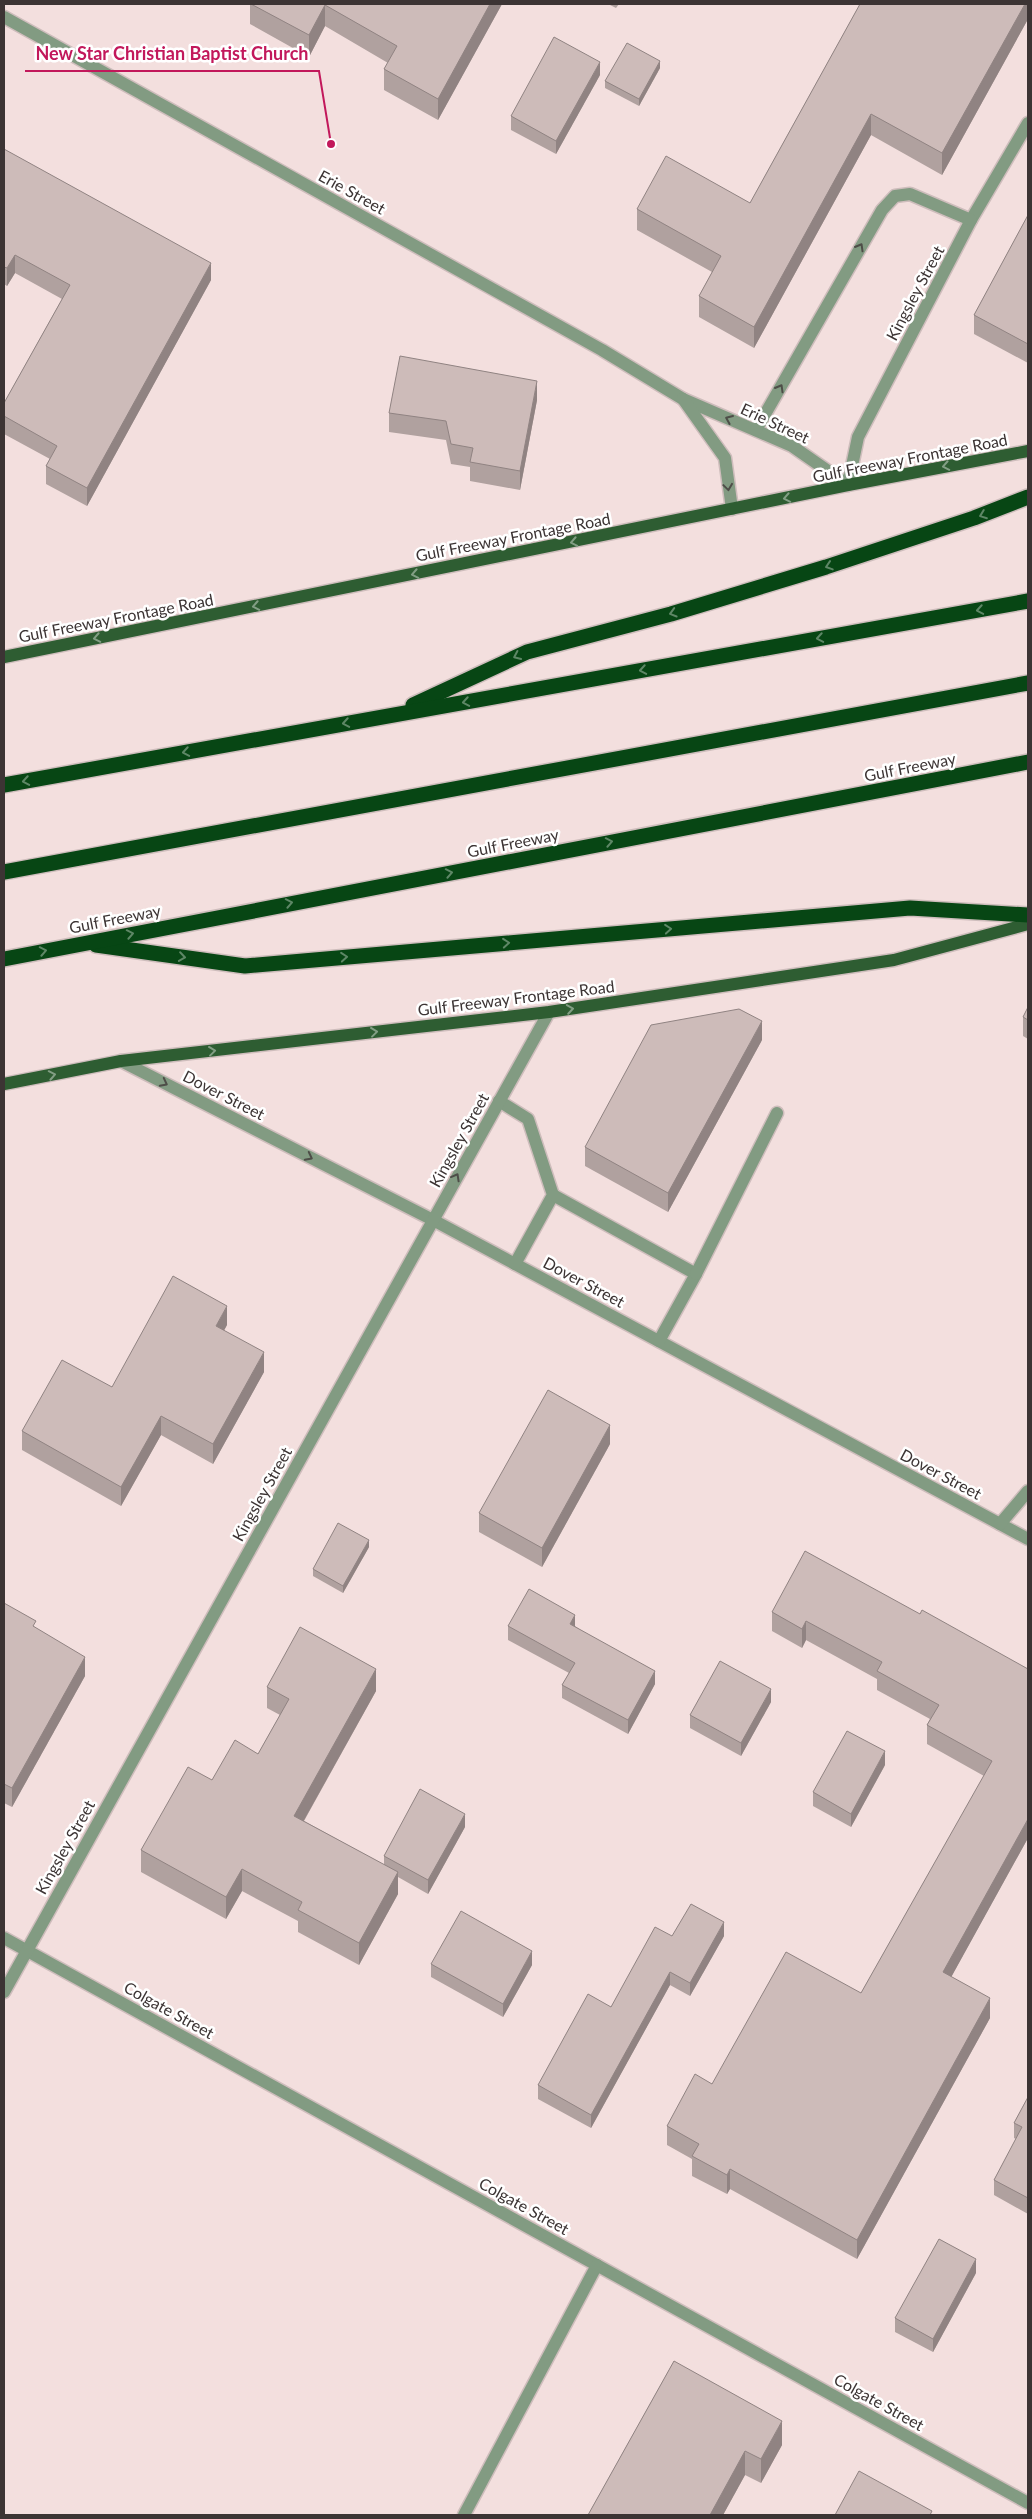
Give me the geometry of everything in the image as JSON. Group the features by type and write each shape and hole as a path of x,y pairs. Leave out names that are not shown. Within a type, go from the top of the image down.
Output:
{"highway":[{"path":"394,714 526,652 671,614 826,567 974,518 1028,497"},
{"path":"4,785 1028,601"},
{"path":"4,872 1028,683"},
{"name":"Gulf Freeway","path":"4,959 1028,762"},
{"path":"82,943 245,966 910,908 1028,915"}],"main road":[{"name":"Gulf Freeway Frontage Road","path":"4,657 848,485 1028,451"},
{"name":"Gulf Freeway Frontage Road","path":"4,1084 121,1061 549,1012 894,960 1028,924"}],"street":[{"name":"Erie Street","path":"4,17 593,345 683,399 792,446 848,485"},
{"name":"Kingsley Street","path":"848,485 858,437 971,220 1028,123"},
{"path":"756,430 882,210 895,196 910,194 971,220"},
{"name":"Erie Street","path":"683,399 725,458 732,509"},
{"name":"Kingsley Street","path":"4,1992 549,1012"},
{"name":"Dover Street","path":"121,1061 433,1220 1028,1539"},
{"path":"499,1101 528,1119 553,1196 696,1274"},
{"path":"660,1341 777,1113"},
{"path":"515,1264 553,1196"},
{"path":"1000,1524 1028,1491"},
{"name":"Colgate Street","path":"4,1938 1028,2503"},
{"path":"464,2515 597,2265"}],"building":[{"path":"251,4 490,4 438,99 384,69 397,46 325,5 309,35"},
{"path":"860,4 1025,4 942,153 871,114 754,327 699,296 721,256 637,209 666,156 750,203"},
{"path":"554,37 600,62 556,141 511,116"},
{"path":"627,43 660,61 639,99 605,81"},
{"path":"4,149 211,263 87,488 46,466 57,446 4,416 4,403 70,285 15,255 7,268 4,267"},
{"path":"1028,215 1028,344 974,315"},
{"path":"400,356 537,381 520,471 470,462 473,448 451,444 446,421 389,413"},
{"path":"1028,1007 1028,1020 1023,1017"},
{"path":"739,1009 762,1021 668,1193 585,1147 651,1025"},
{"path":"173,1276 227,1306 216,1326 264,1352 213,1444 161,1416 121,1487 22,1431 62,1360 112,1387"},
{"path":"548,1390 610,1425 542,1548 479,1513"},
{"path":"338,1523 369,1540 343,1586 313,1569"},
{"path":"805,1551 920,1614 922,1610 1028,1669 1028,1819 943,1972 990,1998 857,2240 730,2169 727,2175 692,2156 699,2144 667,2126 695,2074 712,2084 786,1952 861,1993 992,1761 927,1725 939,1705 877,1671 882,1662 806,1621 802,1629 772,1612"},
{"path":"529,1589 575,1615 570,1624 655,1671 628,1720 562,1685 575,1663 508,1626"},
{"path":"4,1603 36,1621 33,1626 85,1657 12,1788 4,1784"},
{"path":"300,1627 376,1669 294,1816 398,1872 359,1943 298,1910 302,1902 242,1869 226,1897 141,1850 188,1767 212,1780 235,1740 258,1754 289,1699 267,1687"},
{"path":"720,1661 771,1689 741,1743 690,1715"},
{"path":"847,1731 885,1751 851,1814 813,1792"},
{"path":"420,1789 465,1814 428,1880 384,1856"},
{"path":"691,1904 724,1922 690,1983 670,1972 591,2115 538,2085 588,1994 611,2007 655,1927 672,1936"},
{"path":"461,1911 532,1951 503,2004 431,1964"},
{"path":"1028,2097 1028,2198 994,2180 1022,2127 1014,2123"},
{"path":"939,2239 976,2259 933,2339 895,2318"},
{"path":"674,2361 782,2421 761,2459 745,2451 710,2515 588,2515"},
{"path":"859,2471 932,2511 930,2515 835,2515"}],"place":[{"name":"New Star Christian Baptist Church","path":"331,144"}]}
